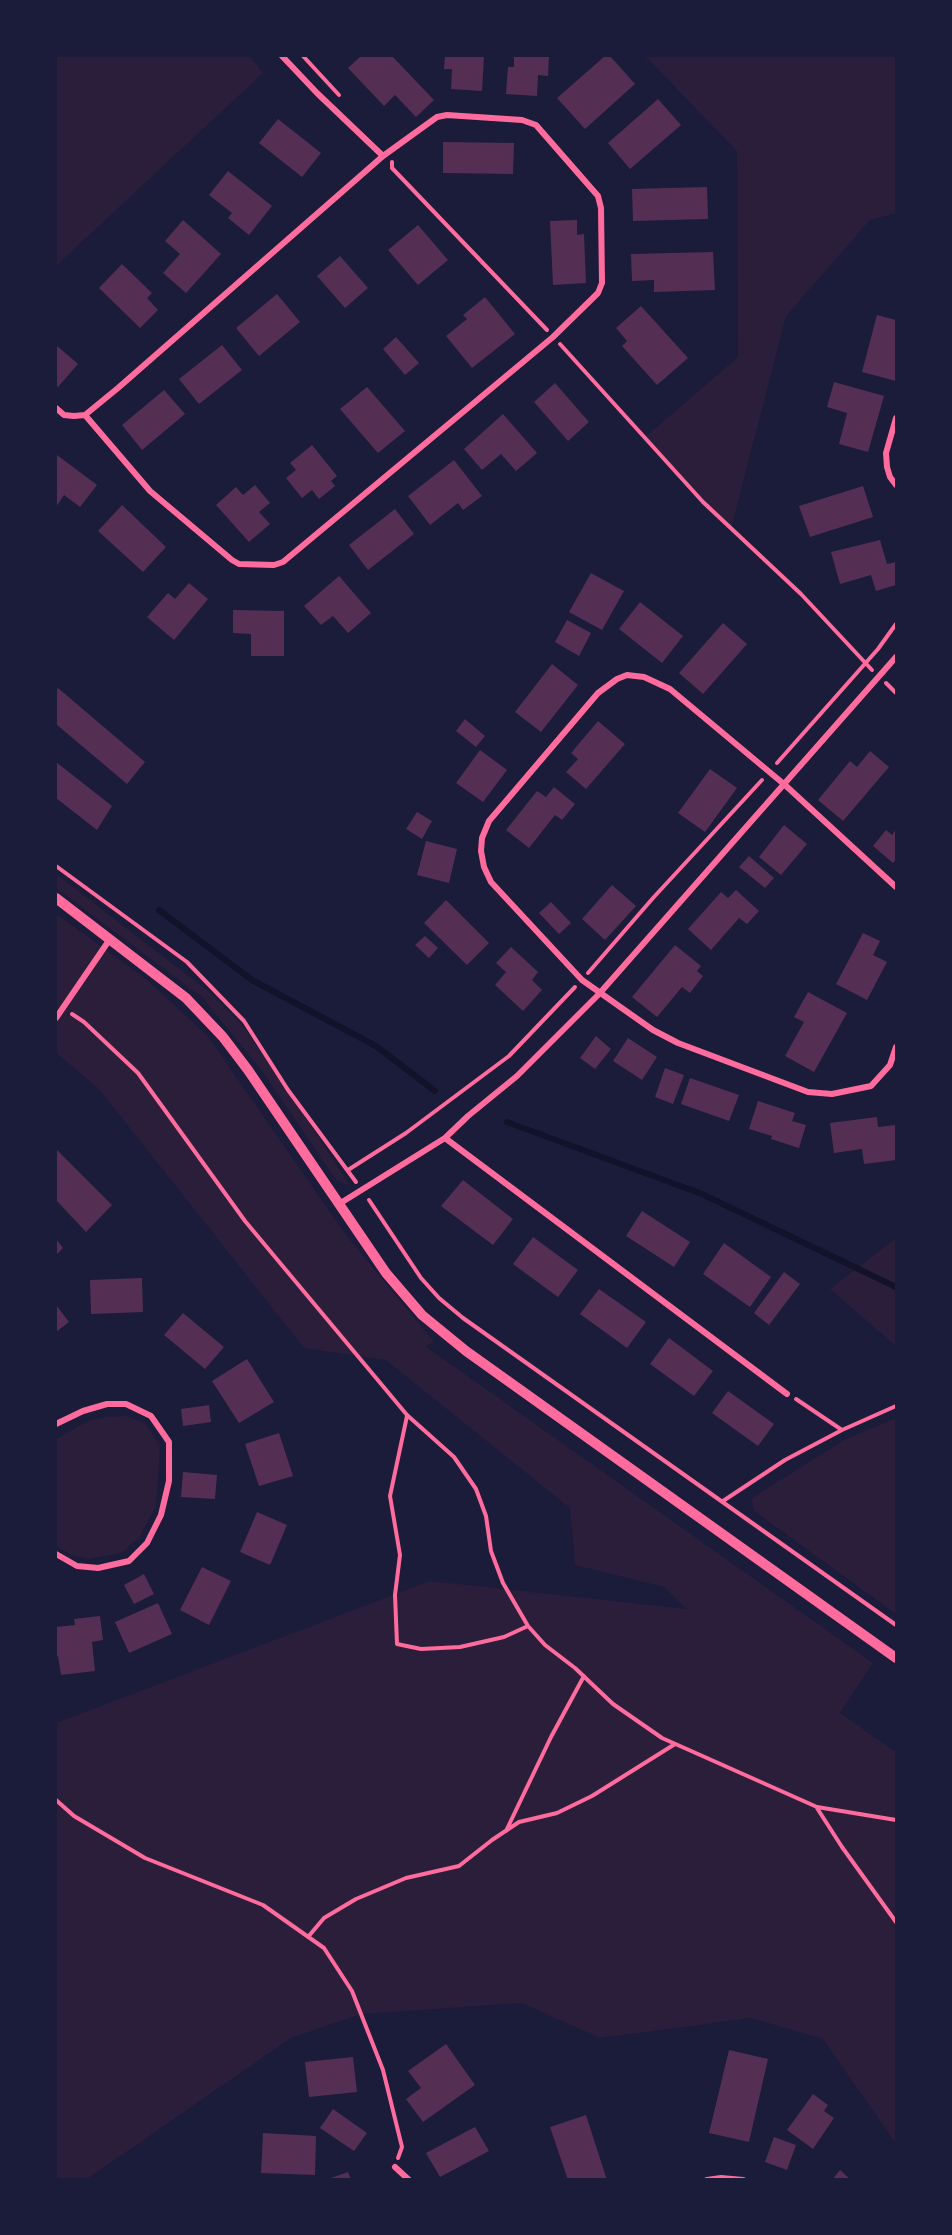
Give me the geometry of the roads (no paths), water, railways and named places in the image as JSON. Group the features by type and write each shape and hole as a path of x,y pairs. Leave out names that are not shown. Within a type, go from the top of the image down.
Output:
{"street":[{"path":"282,56 383,156"},
{"path":"56,408 64,415 85,414 118,388 383,156 437,117 447,115 522,120 536,125 598,196 601,207 602,283 598,293 553,337 283,562 274,565 238,564 232,560 150,491 85,414"},
{"path":"897,418 886,453 890,477 897,485"},
{"path":"339,1204 446,1138 468,1116 517,1076 599,994 897,657"},
{"path":"897,887 770,772 670,689 644,677 627,675 617,679 598,693 489,821 482,838 481,851 484,867 491,882 582,980 599,994 678,1043 808,1092 832,1094 871,1086 890,1065 897,1047"},
{"path":"56,898 186,998 223,1037 393,1281 422,1315 465,1351 897,1659"},
{"path":"56,1018 110,939"},
{"path":"446,1138 788,1394"},
{"path":"56,1424 83,1411 107,1404 126,1404 151,1416 169,1442 169,1481 161,1515 147,1543 129,1561 98,1568 77,1566 56,1554"},
{"path":"395,2167 409,2180"},
{"path":"707,2180 721,2178 743,2180"}],"waterway":[{"path":"159,910 252,980 376,1046 435,1091"},
{"path":"507,1122 702,1194 896,1287"}]}
